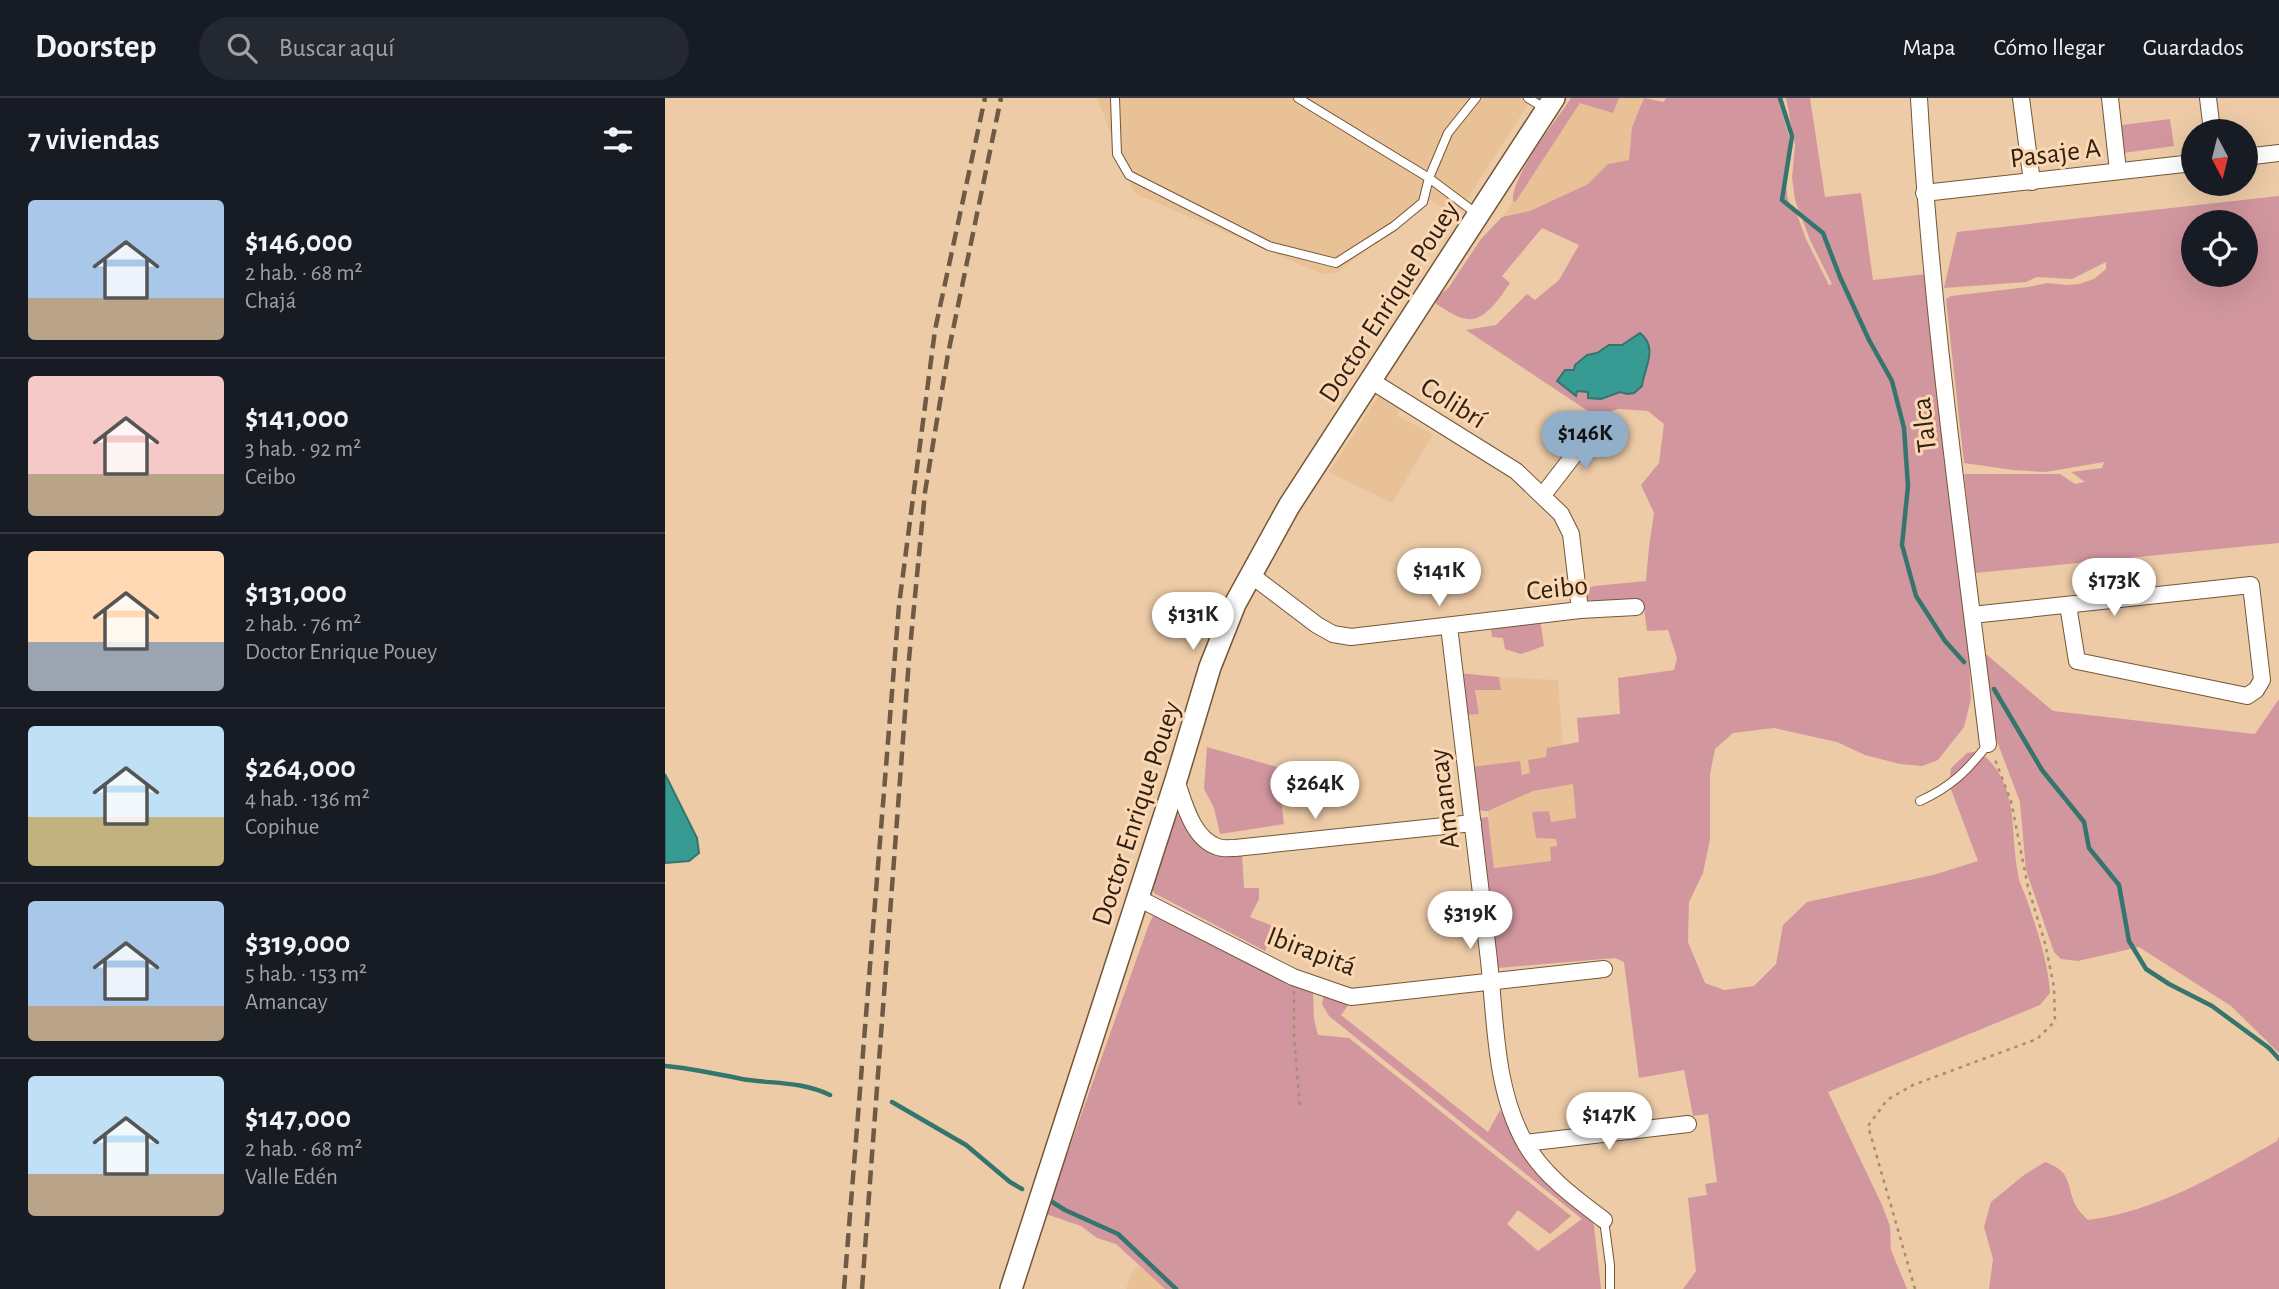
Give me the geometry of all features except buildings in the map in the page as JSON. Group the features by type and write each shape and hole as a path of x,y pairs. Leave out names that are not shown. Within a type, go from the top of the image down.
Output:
{"street":[{"name":"Talca","path":"1919,98 1924,193 1946,404 1988,744"},
{"path":"2021,98 2032,182"},
{"path":"2110,98 2117,171"},
{"path":"2208,98 2211,119"},
{"name":"Doctor Enrique Pouey","path":"1011,1289 1210,667 1235,604 1289,506 1477,215 1543,102"},
{"path":"2258,155 2279,153"},
{"name":"Pasaje A","path":"1924,193 2181,164"},
{"name":"Colibrí","path":"1370,380 1516,471 1562,514 1570,534 1580,610"},
{"path":"1543,495 1597,425"},
{"name":"Ceibo","path":"1251,575 1333,634 1351,637 1580,610 1636,607"},
{"path":"1972,615 2251,584 2262,680 2256,690 2247,696 2077,661 2068,605"},
{"name":"Amancay","path":"1448,626 1492,980 1497,1047 1507,1101 1525,1143 1545,1171 1604,1220"},
{"path":"1176,780 1190,817 1202,837 1217,847 1235,848 1473,822"},
{"name":"Ibirapitá","path":"1138,898 1293,977 1351,998 1604,969"},
{"path":"1525,1143 1688,1124"}],"lane":[{"path":"1115,98 1117,154 1129,175 1269,246 1336,263 1394,226 1423,202 1429,178 1448,133 1476,98"},
{"path":"1298,98 1429,178 1477,215"},
{"path":"1920,801 1944,790 1971,766 1988,744"},
{"path":"1604,1220 1610,1289"}],"path":[{"path":"1915,1289 1868,1126 1887,1100 1913,1085 2037,1039 2055,1021 2054,987 2018,841 2011,801 1988,744"},
{"path":"1293,977 1294,1037 1300,1107"}],"shaded area":[{"path":"1097,98 1532,98 1456,217 1431,200 1337,273 1322,274 1134,193"},
{"path":"1571,98 1619,98 1613,113 1580,103 1513,202 1514,191 1526,164"},
{"path":"1619,98 1644,98 1632,127 1629,160 1608,164 1588,184 1530,211 1502,217 1516,201 1580,103 1613,112"},
{"path":"1644,98 1664,102 1666,98 1778,98 1789,137 1785,180 1788,200 1829,285 1832,284 1810,240 1795,200 1792,178 1795,145 1786,98 1810,98 1825,197 1861,193 1873,280 1927,274 1967,623 1971,699 1964,727 1938,760 1922,766 1900,764 1865,755 1837,742 1774,728 1733,733 1715,749 1710,774 1710,839 1703,873 1689,902 1688,942 1705,983 1724,990 1754,986 1776,964 1783,925 1807,902 1933,875 1978,861 1949,784 1951,768 1967,753 1979,751 2002,778 2011,808 2019,877 2041,946 2050,993 2040,1005 1828,1092 1882,1205 1890,1226 1891,1250 1907,1289 1683,1289 1696,1271 1688,1198 1707,1195 1705,1184 1717,1182 1708,1114 1693,1116 1684,1070 1639,1078 1624,962 1615,958 1498,968 1493,962 1477,818 1488,817 1494,868 1551,861 1550,847 1557,846 1556,839 1536,838 1532,812 1549,811 1551,822 1576,818 1573,784 1533,791 1488,811 1482,811 1475,806 1471,767 1520,761 1522,775 1530,773 1528,760 1546,757 1547,748 1579,742 1577,718 1620,714 1618,678 1674,670 1677,658 1668,630 1647,631 1644,608 1628,602 1595,601 1579,596 1581,591 1594,586 1646,581 1654,513 1641,485 1659,463 1664,424 1648,411 1618,409 1597,417 1466,330 1496,325 1527,294 1535,300 1559,280 1579,245 1542,228 1502,276 1510,283 1502,294 1492,307 1474,319 1455,315 1436,304 1435,299 1449,287 1481,239 1502,217 1530,211 1588,184 1608,164 1629,160 1632,127"},
{"path":"2170,119 2174,146 2123,153 2114,126"},
{"path":"2279,196 2279,543 1975,573 1964,474 2060,474 2075,484 2085,482 2071,472 2102,468 2104,462 2046,472 1964,463 1946,299 1951,296 2047,283 2079,284 2094,279 2106,269 2106,262 2072,279 2037,277 2026,282 1944,288 1957,232"},
{"path":"1382,390 1403,404 1397,416 1433,434 1392,503 1329,472"},
{"path":"1539,612 1544,646 1521,654 1505,649 1503,638 1492,637 1489,616"},
{"path":"1980,655 1987,655 2053,711 2255,734 2279,699 2279,1053 2231,1006 2139,947 2078,961 2061,959 2054,952 2026,870 2020,802 1986,712"},
{"path":"1458,673 1499,677 1501,690 1475,690 1479,714 1464,715"},
{"path":"1499,677 1558,680 1563,745 1547,748 1547,757 1528,760 1531,773 1522,775 1520,761 1471,767 1464,715 1475,690 1500,690"},
{"path":"1207,747 1277,767 1284,824 1220,834 1214,808 1204,789"},
{"path":"1573,784 1576,818 1551,822 1549,811 1533,813 1556,839 1557,847 1550,847 1551,861 1494,868 1488,811 1533,791"},
{"path":"1175,815 1184,816 1188,826 1242,853 1244,888 1259,888 1259,899 1250,917 1275,927 1265,951 1154,893 1152,888"},
{"path":"1155,912 1272,976 1313,993 1318,1035 1349,1038 1571,1216 1550,1234 1518,1210 1507,1224 1538,1251 1582,1219 1329,1016 1322,1004 1325,990 1357,993 1341,1015 1488,1132 1500,1110 1546,1178 1591,1215 1601,1289 1165,1289 1116,1244 1097,1238 1081,1226 1046,1214"},
{"path":"2279,1136 2279,1289 1989,1289 1993,1259 1984,1227 1991,1202 2045,1162 2063,1173 2075,1204 2088,1220 2138,1209 2186,1190 2277,1141"},
{"path":"1138,1266 1149,1272 1165,1289 1126,1289"}],"water":[{"path":"1640,333 1646,339 1650,352 1642,386 1634,393 1620,392 1601,399 1588,398 1588,392 1577,391 1576,396 1557,381 1565,370 1574,370 1575,365 1587,355 1597,353 1609,345 1622,345"},
{"path":"665,774 697,838 699,853 689,861 665,863"}],"waterway":[{"path":"1780,98 1792,136 1782,200 1823,233 1869,340 1892,381 1904,428 1908,486 1902,545 1916,596 1945,641 1964,662"},
{"path":"1994,689 2042,770 2084,822 2089,848 2119,885 2129,941 2146,969 2212,1006 2269,1048 2279,1059"},
{"path":"665,1066 797,1085 830,1095"},
{"path":"892,1102 966,1145 1022,1189"},
{"path":"1049,1200 1118,1234 1176,1289"}],"railway":[{"path":"844,1289 899,605 935,330 985,98"},
{"path":"862,1289 909,659 925,492 948,354 1001,98"}]}
